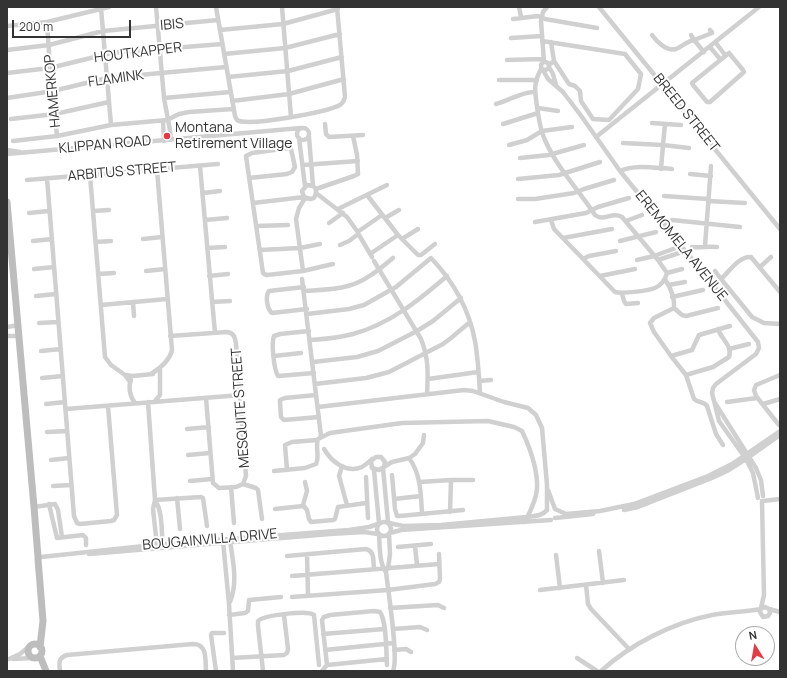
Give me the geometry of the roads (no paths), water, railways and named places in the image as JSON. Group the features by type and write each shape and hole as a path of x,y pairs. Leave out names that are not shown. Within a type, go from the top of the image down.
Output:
{"street":[{"path":"7,26 48,22 109,7"},
{"path":"156,7 166,120 171,140"},
{"path":"216,7 233,109 237,120 243,122 291,117 335,107 342,103 345,97 338,8 283,24 220,30"},
{"path":"282,7 291,117"},
{"path":"520,7 521,18"},
{"path":"541,17 546,7"},
{"name":"BREED STREET","path":"599,7 780,229"},
{"path":"596,137 716,43 759,7"},
{"path":"101,8 111,125"},
{"path":"513,19 538,16 545,19 597,28"},
{"name":"EREMOMELA AVENUE","path":"541,17 542,38 546,63 553,74 556,85"},
{"name":"IBIS","path":"7,50 49,45 103,31 218,20"},
{"name":"HAMERKOP","path":"48,22 50,68 57,136"},
{"path":"652,35 657,42 671,50 676,49 687,42 712,33 710,30"},
{"path":"224,54 285,48 340,34"},
{"path":"690,35 704,52"},
{"path":"512,38 542,38 551,42 625,54 642,74 638,89 608,120 593,119 580,100 580,91 575,86 569,84 554,61 551,42"},
{"path":"716,43 726,55"},
{"name":"HOUTKAPPER","path":"7,73 50,68 106,54 222,44"},
{"path":"710,47 720,60"},
{"path":"729,53 744,70 744,72 710,102 707,102 692,83 720,60 729,53"},
{"path":"228,77 288,71 342,57"},
{"path":"507,60 546,63 554,61"},
{"path":"546,63 547,70 542,69 534,92 542,131 546,142 565,173 591,209 598,217 604,218 617,214 622,217 658,260 666,273 665,279 655,288 622,294 613,290 554,229 550,220"},
{"name":"FLAMINK","path":"7,98 53,91 107,78 226,67"},
{"name":"EREMOMELA AVENUE","path":"542,69 548,79 568,98 620,171 754,334 759,345 758,351 754,357 714,386 712,393 720,424 756,468 761,480 764,595 761,611"},
{"path":"232,101 289,94 344,79"},
{"path":"499,80 537,80"},
{"path":"164,98 230,92"},
{"path":"496,104 528,92 534,92"},
{"path":"11,119 55,114 109,102"},
{"path":"13,141 57,136 111,125 166,120 189,112 233,109"},
{"path":"503,124 538,111 558,111"},
{"path":"164,141 166,120"},
{"path":"652,122 681,125"},
{"path":"325,124 327,136 363,135"},
{"path":"661,169 665,124"},
{"path":"253,204 304,197 312,199 315,190 309,138 310,134 309,130 305,127 301,128 297,133 299,138 305,186 302,191 304,197 298,208 296,219 303,271"},
{"path":"509,145 527,140 542,131 572,127"},
{"name":"KLIPPAN ROAD","path":"7,154 301,128"},
{"name":"KLIPPAN ROAD","path":"286,129 297,133"},
{"path":"315,190 359,173 354,136"},
{"path":"299,138 305,140 309,138"},
{"path":"623,143 689,148"},
{"path":"520,158 553,154 584,145"},
{"path":"249,178 287,174 292,172 294,167 292,149 289,148 248,155 246,158 263,272 265,275 303,271 333,264"},
{"name":"KLIPPAN ROAD","path":"7,150 20,152"},
{"path":"303,165 358,161"},
{"path":"518,179 559,175 600,162"},
{"name":"ARBITUS STREET","path":"27,180 218,164"},
{"path":"170,336 215,333 200,166"},
{"path":"705,246 711,166"},
{"path":"620,171 635,168 672,169"},
{"path":"151,374 160,368 171,353 157,170"},
{"path":"690,174 711,176"},
{"path":"90,175 105,357 125,375 130,382"},
{"path":"47,178 74,516 77,523 80,524 108,522 114,520 117,515 118,510 108,406"},
{"path":"518,199 574,194 578,191 614,180"},
{"path":"305,186 309,185 343,213 358,233 417,331 426,353 428,379 427,394"},
{"path":"338,209 387,185"},
{"path":"203,193 220,192"},
{"path":"367,195 400,237 419,256 434,244"},
{"path":"664,196 746,203"},
{"path":"534,222 586,213 591,209 629,198"},
{"path":"7,202 10,260 19,325 34,507 40,558 43,621 42,634 29,651 30,656 36,658 46,671"},
{"path":"93,211 109,210"},
{"path":"340,245 349,241 358,233 384,217 399,210"},
{"path":"29,213 49,211"},
{"path":"329,223 343,213"},
{"path":"626,221 642,215"},
{"path":"205,220 227,218"},
{"name":"BREED STREET","path":"773,219 780,226"},
{"path":"664,224 672,220 740,226"},
{"path":"256,226 288,225"},
{"path":"372,257 400,237 418,229"},
{"path":"563,238 612,229"},
{"path":"620,241 639,238 656,232"},
{"path":"143,239 162,237"},
{"path":"33,241 52,239"},
{"path":"96,242 112,241"},
{"path":"260,250 300,248 320,244"},
{"path":"637,260 654,256 681,246"},
{"path":"207,248 225,247"},
{"path":"692,247 717,247"},
{"path":"583,259 590,256 616,251"},
{"path":"658,260 686,252"},
{"path":"721,279 745,257 751,257 780,292"},
{"path":"760,267 771,257"},
{"path":"393,258 379,269 348,286 270,291 267,295 269,310 272,313 357,308 392,290 431,258 447,276 460,298 470,322 475,342 480,393"},
{"path":"34,269 54,267"},
{"path":"146,271 165,269"},
{"path":"600,276 635,269"},
{"path":"666,273 682,269"},
{"path":"715,271 756,320 764,323 780,324"},
{"path":"98,274 114,273"},
{"path":"210,276 228,274"},
{"path":"310,340 340,337 364,331 405,311 447,276"},
{"path":"274,471 305,468 316,464 318,458 319,417 302,279"},
{"path":"665,279 669,286 674,308 682,315 686,316 718,308"},
{"path":"669,286 685,282"},
{"path":"672,297 703,290"},
{"path":"36,296 56,294"},
{"path":"622,294 626,304 638,303"},
{"path":"313,362 378,352 433,321 460,298"},
{"path":"101,305 167,299"},
{"path":"212,302 230,301"},
{"path":"133,302 134,316"},
{"path":"674,308 654,318 650,323 654,332 686,374 694,399 697,402 705,403 708,406 716,434 723,445"},
{"path":"39,323 58,322"},
{"path":"315,384 376,376 389,372 452,338 470,322"},
{"path":"7,327 19,325"},
{"path":"672,356 692,350 699,335 730,326"},
{"path":"686,374 707,369 729,357 731,354 730,349 721,337 718,329"},
{"path":"309,331 280,334 274,336 272,341 278,376 314,373"},
{"name":"MESQUITE STREET","path":"215,333 231,333 234,336 236,344 246,476 243,484"},
{"path":"7,336 19,336"},
{"path":"730,349 749,344"},
{"path":"41,351 61,349"},
{"path":"274,356 300,353"},
{"path":"151,402 159,398 160,368"},
{"path":"428,379 478,372"},
{"path":"125,375 133,376 151,374 156,375 159,379"},
{"path":"779,425 757,398 754,390 756,385 780,375"},
{"path":"42,378 63,376"},
{"path":"128,404 131,396 130,382 133,376"},
{"path":"479,381 491,380"},
{"path":"318,407 464,390 480,393 504,402 520,405 531,410 540,424 547,485 546,515 547,518 553,519 557,514 554,509 547,485"},
{"path":"160,392 163,398 167,401"},
{"path":"66,409 241,395"},
{"path":"316,395 284,398 280,400 281,417 284,420 319,417"},
{"path":"131,396 135,403"},
{"path":"206,398 213,483 219,488 243,484 256,488 258,490 262,519"},
{"path":"727,402 757,398"},
{"path":"763,404 780,399"},
{"path":"46,404 65,402"},
{"path":"151,402 155,500 153,509 157,546"},
{"path":"287,470 285,445 292,442 319,438 330,433 402,423 488,421 522,430 526,439 537,490 534,502 526,520"},
{"path":"187,429 209,427"},
{"path":"47,432 67,431"},
{"name":"BOUGAINVILLA DRIVE","path":"230,540 356,533 379,534 383,536 401,530 526,520 542,514 551,508 566,514 600,511 627,506 644,502 727,471 780,431"},
{"path":"363,466 379,470 392,462 409,458 418,451 423,443 424,435"},
{"name":"BOUGAINVILLA DRIVE","path":"746,456 780,435"},
{"path":"324,449 332,460 342,466 354,468 363,466 372,459 378,457 392,462"},
{"path":"188,455 210,453"},
{"name":"EREMOMELA AVENUE","path":"746,456 761,499"},
{"path":"51,460 69,458"},
{"path":"382,458 384,462 383,467 388,523 391,527 389,534 390,554 386,570"},
{"path":"409,458 414,466 420,482 422,514"},
{"path":"372,459 371,464 373,469 378,523 376,530 379,534 386,570 394,643 395,663 393,671"},
{"path":"342,466 339,476 347,505"},
{"path":"392,475 397,516 463,510"},
{"path":"754,477 759,475"},
{"path":"366,476 366,503 368,518"},
{"path":"190,481 212,479"},
{"path":"450,512 451,480"},
{"path":"420,482 473,480"},
{"path":"305,482 307,491 303,506 307,510 310,521 333,520 335,519 337,509 347,505 366,503"},
{"path":"54,486 71,484"},
{"path":"231,487 234,523"},
{"path":"155,500 201,496 203,498 207,526"},
{"path":"394,499 421,496"},
{"path":"177,498 180,529"},
{"path":"761,499 780,499"},
{"path":"155,500 158,504 160,513 163,545"},
{"name":"BOUGAINVILLA DRIVE","path":"40,558 163,545 350,530 369,527 383,521 403,526 553,519 630,509 644,502"},
{"path":"49,504 57,538 83,535 86,538 86,545"},
{"path":"34,507 55,504 57,507 62,537"},
{"path":"276,510 303,506"},
{"path":"229,604 234,587 230,540"},
{"path":"223,541 233,671"},
{"path":"398,547 431,544"},
{"path":"415,546 417,565"},
{"path":"287,556 366,549 372,553 374,569"},
{"path":"599,551 603,582"},
{"path":"307,554 308,595"},
{"path":"292,597 388,590 437,583 440,578 439,554"},
{"path":"556,555 560,588"},
{"path":"292,576 374,569 386,570 417,565 439,564"},
{"path":"540,590 624,580"},
{"path":"586,585 588,604 591,609 629,649"},
{"name":"EREMOMELA AVENUE","path":"764,595 769,611"},
{"path":"229,614 245,613 248,611 249,600 281,597"},
{"path":"390,608 438,605 444,608"},
{"path":"601,671 629,649 679,624 727,613 761,611 765,607 769,611 765,617 761,611"},
{"path":"262,671 258,621 265,617 310,612 314,615 319,665"},
{"path":"322,671 327,664 322,620 324,617 378,612 382,616 387,662 327,664"},
{"path":"232,658 287,653 288,649 284,615"},
{"path":"392,630 420,627 427,630"},
{"path":"323,634 384,629"},
{"path":"216,671 211,635 212,633 224,633"},
{"path":"325,650 394,643"},
{"path":"60,671 60,660 67,655 193,644 200,645 205,650 206,671"},
{"path":"35,645 41,650 36,658"},
{"path":"8,659 35,645"},
{"path":"394,650 406,649 411,652"},
{"path":"8,659 36,658"},
{"path":"36,658 42,671"},
{"path":"578,658 597,671"}],"place":[{"name":"Montana Retirement Village","path":"167,136"}]}
